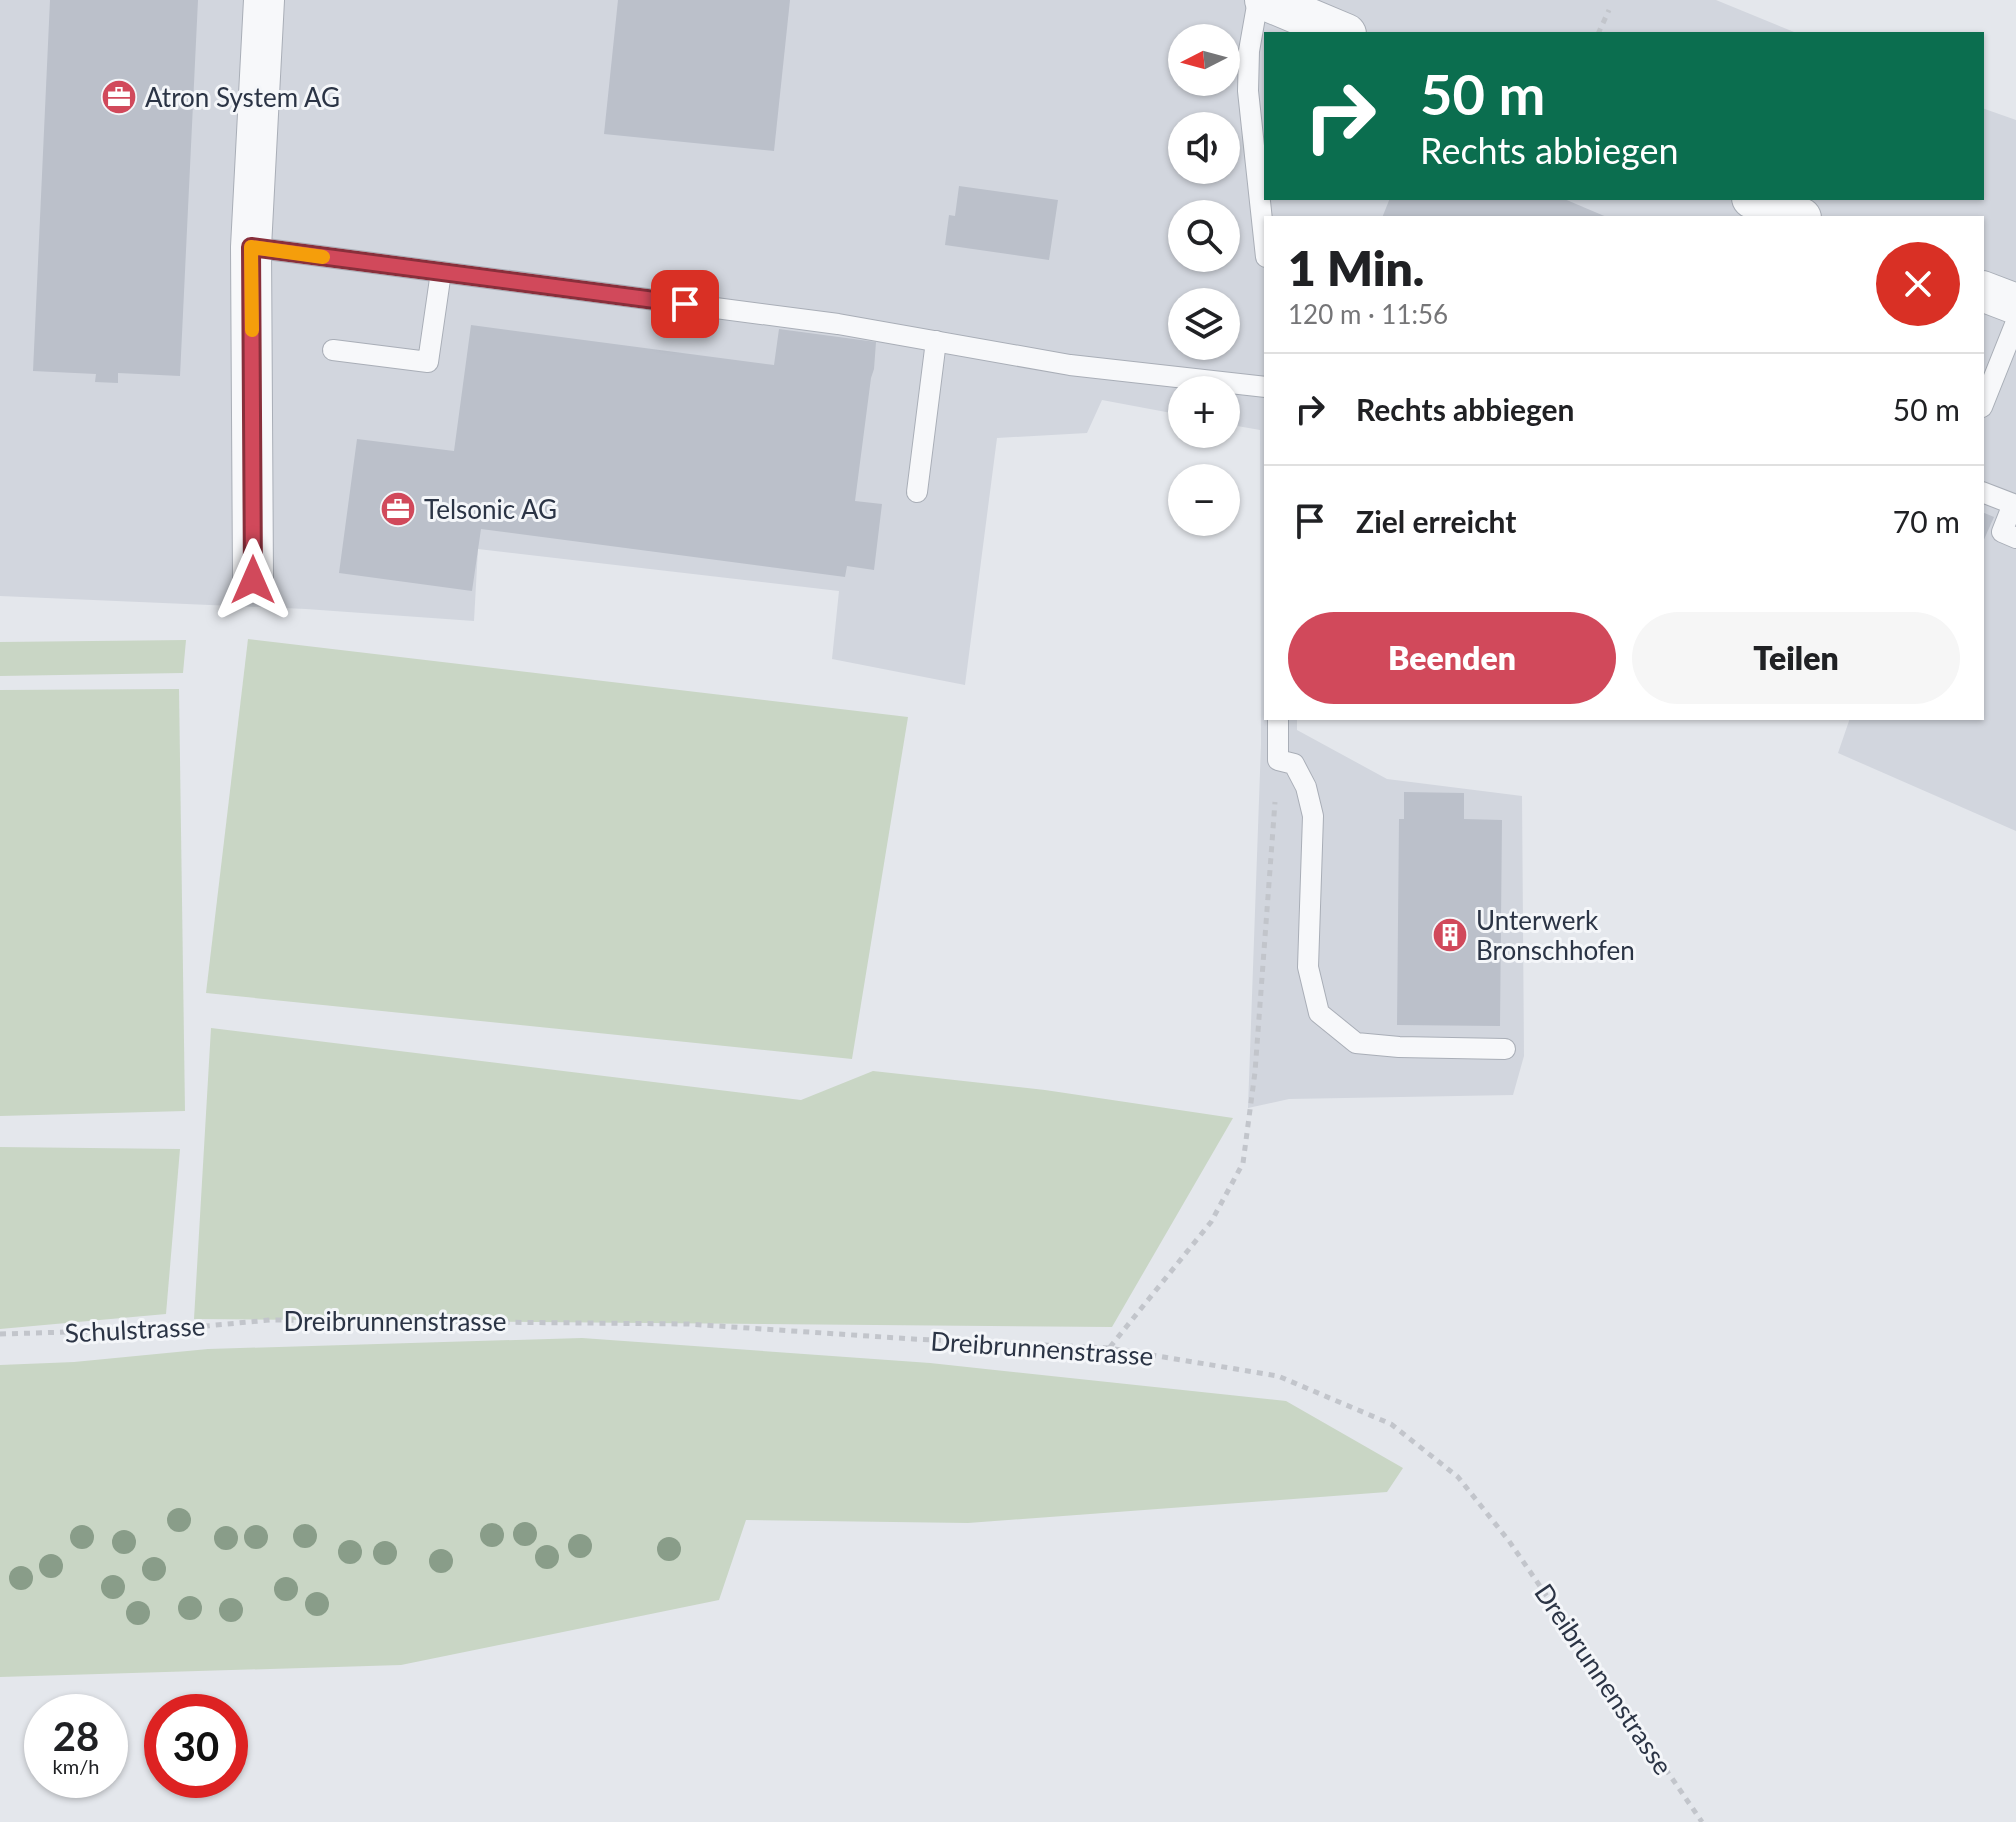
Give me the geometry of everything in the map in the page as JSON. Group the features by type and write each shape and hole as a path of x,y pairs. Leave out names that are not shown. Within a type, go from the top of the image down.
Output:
{"street":[{"path":"253,580 251,247 264,0"},
{"path":"1265,0 1341,32"},
{"path":"1757,200 1796,216"},
{"path":"1984,292 2016,304"}],"lane":[{"path":"1258,0 1249,51 1248,91 1264,239"},
{"path":"251,247 838,324 1070,365 1264,387"},
{"path":"333,350 428,362 441,272"},
{"path":"1984,402 2016,322"},
{"path":"917,492 936,341"},
{"path":"1984,493 2013,504 2002,532 2016,538"},
{"path":"1278,720 1278,760 1294,764 1306,787 1313,816 1308,967 1319,1013 1356,1043 1505,1049"}],"path":[{"path":"1599,32 1609,10"},
{"path":"1109,1348 1211,1222 1243,1163 1255,1072 1278,760"},
{"name":"Dreibrunnenstrasse","path":"270,1320 688,1324 1109,1348 1278,1376 1391,1424 1458,1477 1509,1541 1702,1822"},
{"name":"Schulstrasse","path":"0,1334 174,1329 270,1320"}],"shaded area":[{"path":"0,0 1716,0 1794,32 1264,32 1264,200 1984,200 1984,109 2016,120 2016,831 1838,753 1849,720 1984,720 1984,216 1264,216 1264,720 1297,720 1297,730 1387,779 1522,796 1524,1056 1513,1095 1289,1099 1248,1108 1261,744 1260,430 1240,426 1240,376 1168,376 1168,412 1102,400 1087,433 997,438 965,685 832,659 839,591 478,549 474,621 306,609 0,596"}],"green space":[{"path":"248,639 908,717 852,1059 206,993"},
{"path":"186,640 183,673 0,676 0,642"},
{"path":"179,689 185,1111 0,1116 0,690"},
{"path":"211,1028 801,1100 873,1071 1045,1090 1233,1118 1112,1327 194,1319"},
{"path":"0,1147 180,1149 166,1314 0,1329"},
{"path":"582,1338 930,1363 1286,1401 1403,1468 1387,1492 968,1523 746,1520 719,1600 401,1665 0,1677 0,1365 74,1362 208,1349"}],"building":[{"path":"50,0 198,0 180,376 118,373 118,383 95,382 96,374 33,371"},
{"path":"618,0 790,0 774,151 604,134"},
{"path":"959,186 1058,200 1049,260 945,245 949,215 955,216"},
{"path":"1389,200 1567,200 1604,216 1383,216"},
{"path":"471,325 774,365 779,329 876,342 855,501 882,504 874,570 847,566 845,577 481,529 472,591 339,573 357,439 454,451"},
{"path":"1984,513 1994,517 1984,540"},
{"name":"Unterwerk Bronschhofen","path":"1404,792 1464,793 1464,819 1502,820 1500,1026 1397,1025 1399,819 1404,819"}],"slow traffic":[{"path":"252,330 251,247 323,257"}],"place":[{"name":"Atron System AG","path":"119,97"},
{"name":"Telsonic AG","path":"398,509"},
{"name":"Unterwerk Bronschhofen","path":"1450,935"}],"route":[{"path":"253,580 251,247 685,304"}]}
